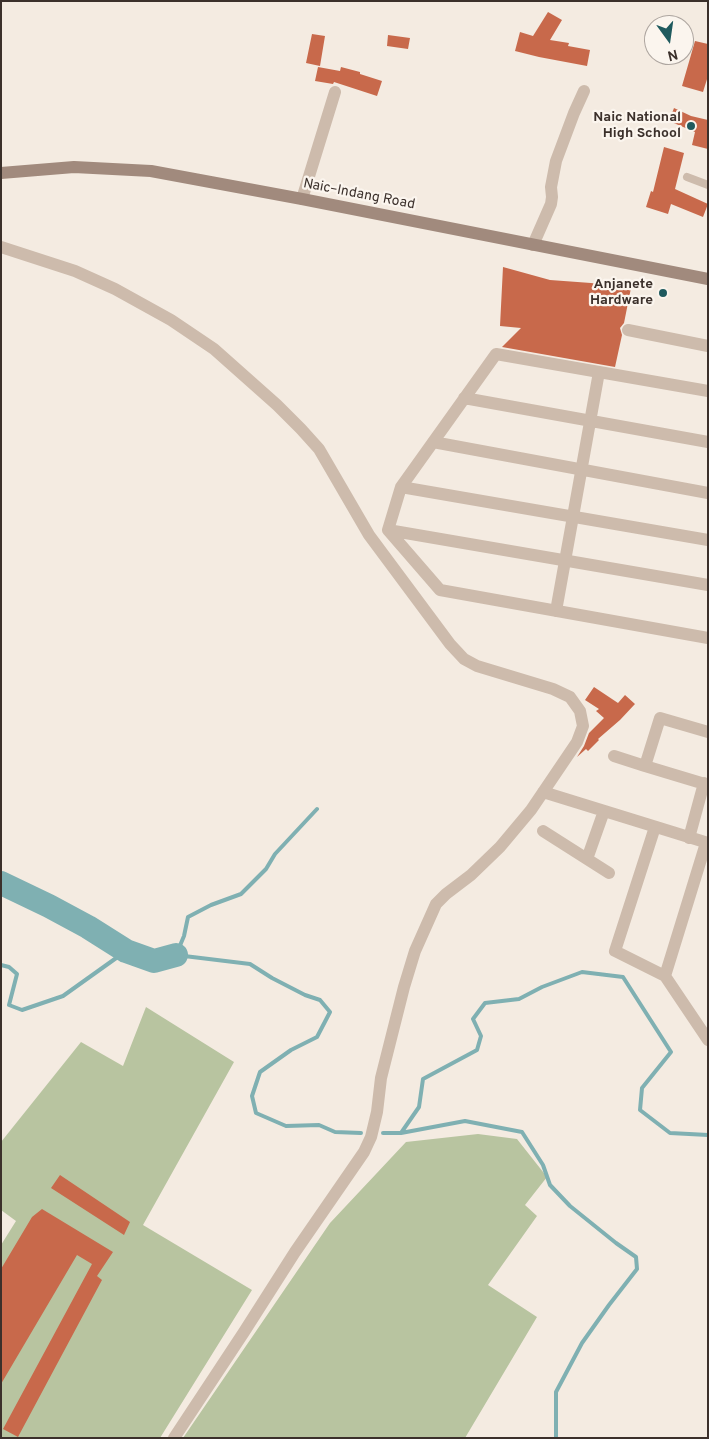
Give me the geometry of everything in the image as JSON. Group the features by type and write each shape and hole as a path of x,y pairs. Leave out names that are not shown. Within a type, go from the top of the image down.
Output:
{"main road":[{"name":"Naic–Indang Road","path":"1,173 74,167 151,171 302,198 708,279"}],"street":[{"path":"533,245 552,197 550,187 556,161 584,91"},
{"path":"302,198 334,92"},
{"path":"1,247 75,271 115,289 171,320 214,349 277,405 319,449 369,535 454,649 464,659 477,666 553,689 570,697 580,711 584,726 577,742 531,810 500,847 471,875 436,904 415,951 404,987 381,1078 371,1136 364,1152 295,1252 174,1438"},
{"path":"628,330 708,346"},
{"path":"388,530 401,487 496,354 708,391"},
{"path":"556,611 599,372"},
{"path":"464,398 708,442"},
{"path":"433,442 708,493"},
{"path":"401,487 708,540"},
{"path":"388,530 708,585"},
{"path":"388,530 440,590 708,638"},
{"path":"645,766 660,718 708,732"},
{"path":"614,756 706,784 689,838"},
{"path":"543,792 707,843 665,976"},
{"path":"587,859 604,812"},
{"path":"655,827 615,951 665,976 706,1038"},
{"path":"543,831 609,874"},
{"path":"706,1038 708,1021"}],"lane":[{"path":"687,177 708,185"}],"green space":[{"path":"146,1007 234,1062 143,1225 252,1290 160,1438 1,1437 1,1245 16,1221 1,1210 1,1142 81,1042 123,1066"},
{"path":"478,1134 517,1139 547,1177 525,1205 537,1216 488,1285 537,1317 465,1438 183,1438 330,1223 406,1142"}],"building":[{"path":"548,12 562,20 550,40 569,43 568,46 590,50 587,66 515,51 520,32 533,36"},
{"path":"312,34 325,36 320,66 306,63"},
{"path":"388,35 410,38 408,49 387,46"},
{"path":"695,41 708,44 708,76 703,92 682,86 688,65 694,65"},
{"path":"318,67 340,71 341,67 382,81 377,96 334,82 333,84 315,81"},
{"path":"674,108 691,116 708,120 708,149 692,145 695,132 669,121"},
{"path":"664,147 684,153 675,189 708,204 703,217 671,204 668,214 646,207 651,191 653,192"},
{"path":"503,267 550,280 631,288 624,323 620,328 622,335 615,367 502,347 521,328 500,326"},
{"path":"594,687 618,703 625,695 635,704 588,751 586,749 577,757 589,733 604,718 596,711 599,709 585,700"},
{"path":"60,1175 130,1222 124,1235 51,1188"},
{"path":"42,1209 113,1252 97,1276 102,1280 18,1437 3,1429 92,1264 77,1255 1,1384 1,1269 32,1217"}],"waterway":[{"path":"317,809 275,854 266,869 241,894 211,905 188,917 184,936 176,955 250,964 305,995 320,1000 330,1012 317,1037 291,1050 260,1072 252,1096 256,1113 286,1126 319,1125 335,1132 361,1133"},
{"path":"1,883 88,927 126,951 154,961 176,955"},
{"path":"1,965 9,967 17,974 9,1005 22,1010 63,996 126,951"},
{"path":"401,1133 419,1107 423,1079 477,1050 481,1036 473,1019 485,1003 519,999 542,987 582,972 623,977 671,1052 642,1088 640,1110 670,1133 708,1135"},
{"path":"383,1133 401,1133 465,1121 522,1132 543,1165 550,1185 570,1206 636,1257 637,1269 582,1343 556,1392 556,1438"}],"place":[{"name":"Naic National High School","path":"691,126"},
{"name":"Anjanete Hardware","path":"663,293"}]}
